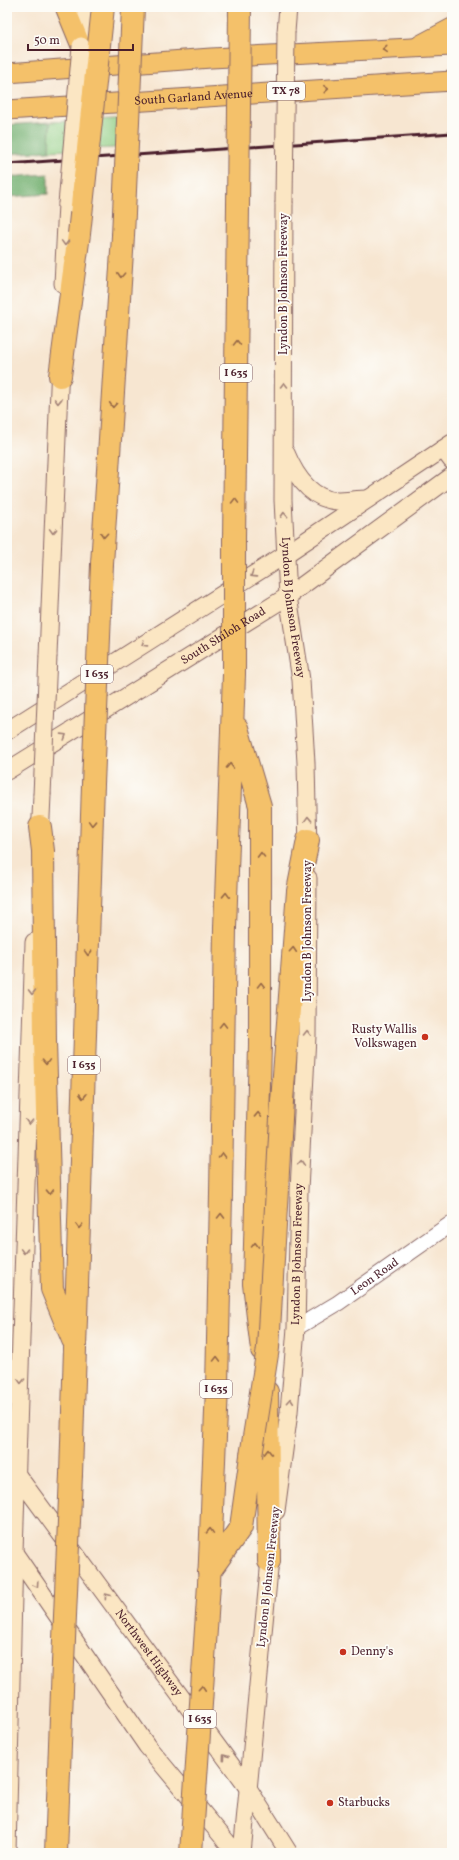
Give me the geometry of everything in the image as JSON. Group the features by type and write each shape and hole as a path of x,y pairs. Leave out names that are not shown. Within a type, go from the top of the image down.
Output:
{"highway":[{"path":"60,376 79,234 103,7"},
{"name":"I 635","path":"56,1853 71,1474 93,784 102,564 123,236 133,7"},
{"name":"I 635","path":"190,1853 209,1578 217,1387 224,935 234,674 234,540 240,7"},
{"path":"232,711 260,806 260,990 254,1284 266,1378 269,1561"},
{"path":"40,827 43,851 45,1041 52,1289 75,1347"},
{"path":"209,1578 241,1527 268,1348 282,1101 298,891 308,840"}],"main road":[{"path":"65,7 81,46"},
{"path":"7,1853 13,1604 10,1548 17,1475 33,972 67,204 85,7"},
{"name":"Lyndon B Johnson Freeway","path":"242,1853 269,1561 290,1412 296,1328 299,1190 307,1036 308,840 301,680 288,596 283,500 284,202 286,32 288,7"},
{"path":"416,47 452,28"},
{"path":"7,72 211,58 452,46"},
{"name":"South Garland Avenue","path":"7,110 452,81"},
{"path":"284,450 294,473 306,486 320,496 336,501 369,499"},
{"path":"7,731 286,554 369,499 449,451"},
{"name":"South Shiloh Road","path":"7,771 288,596 452,476"},
{"name":"Northwest Highway","path":"7,1459 17,1475 248,1788 289,1853"},
{"path":"10,1548 147,1746 236,1853"},
{"path":"7,1570 13,1604"}],"street":[{"name":"Leon Road","path":"296,1328 338,1302 452,1223"}],"green space":[{"path":"135,118 135,147 49,151 50,122"},
{"path":"50,122 49,151 7,154 7,125"},
{"path":"48,174 48,194 7,197 7,177"}],"railway":[{"path":"7,164 452,133"}],"place":[{"name":"Rusty Wallis Volkswagen","path":"425,1037"},
{"name":"Denny's","path":"343,1652"},
{"name":"Starbucks","path":"330,1803"}]}
